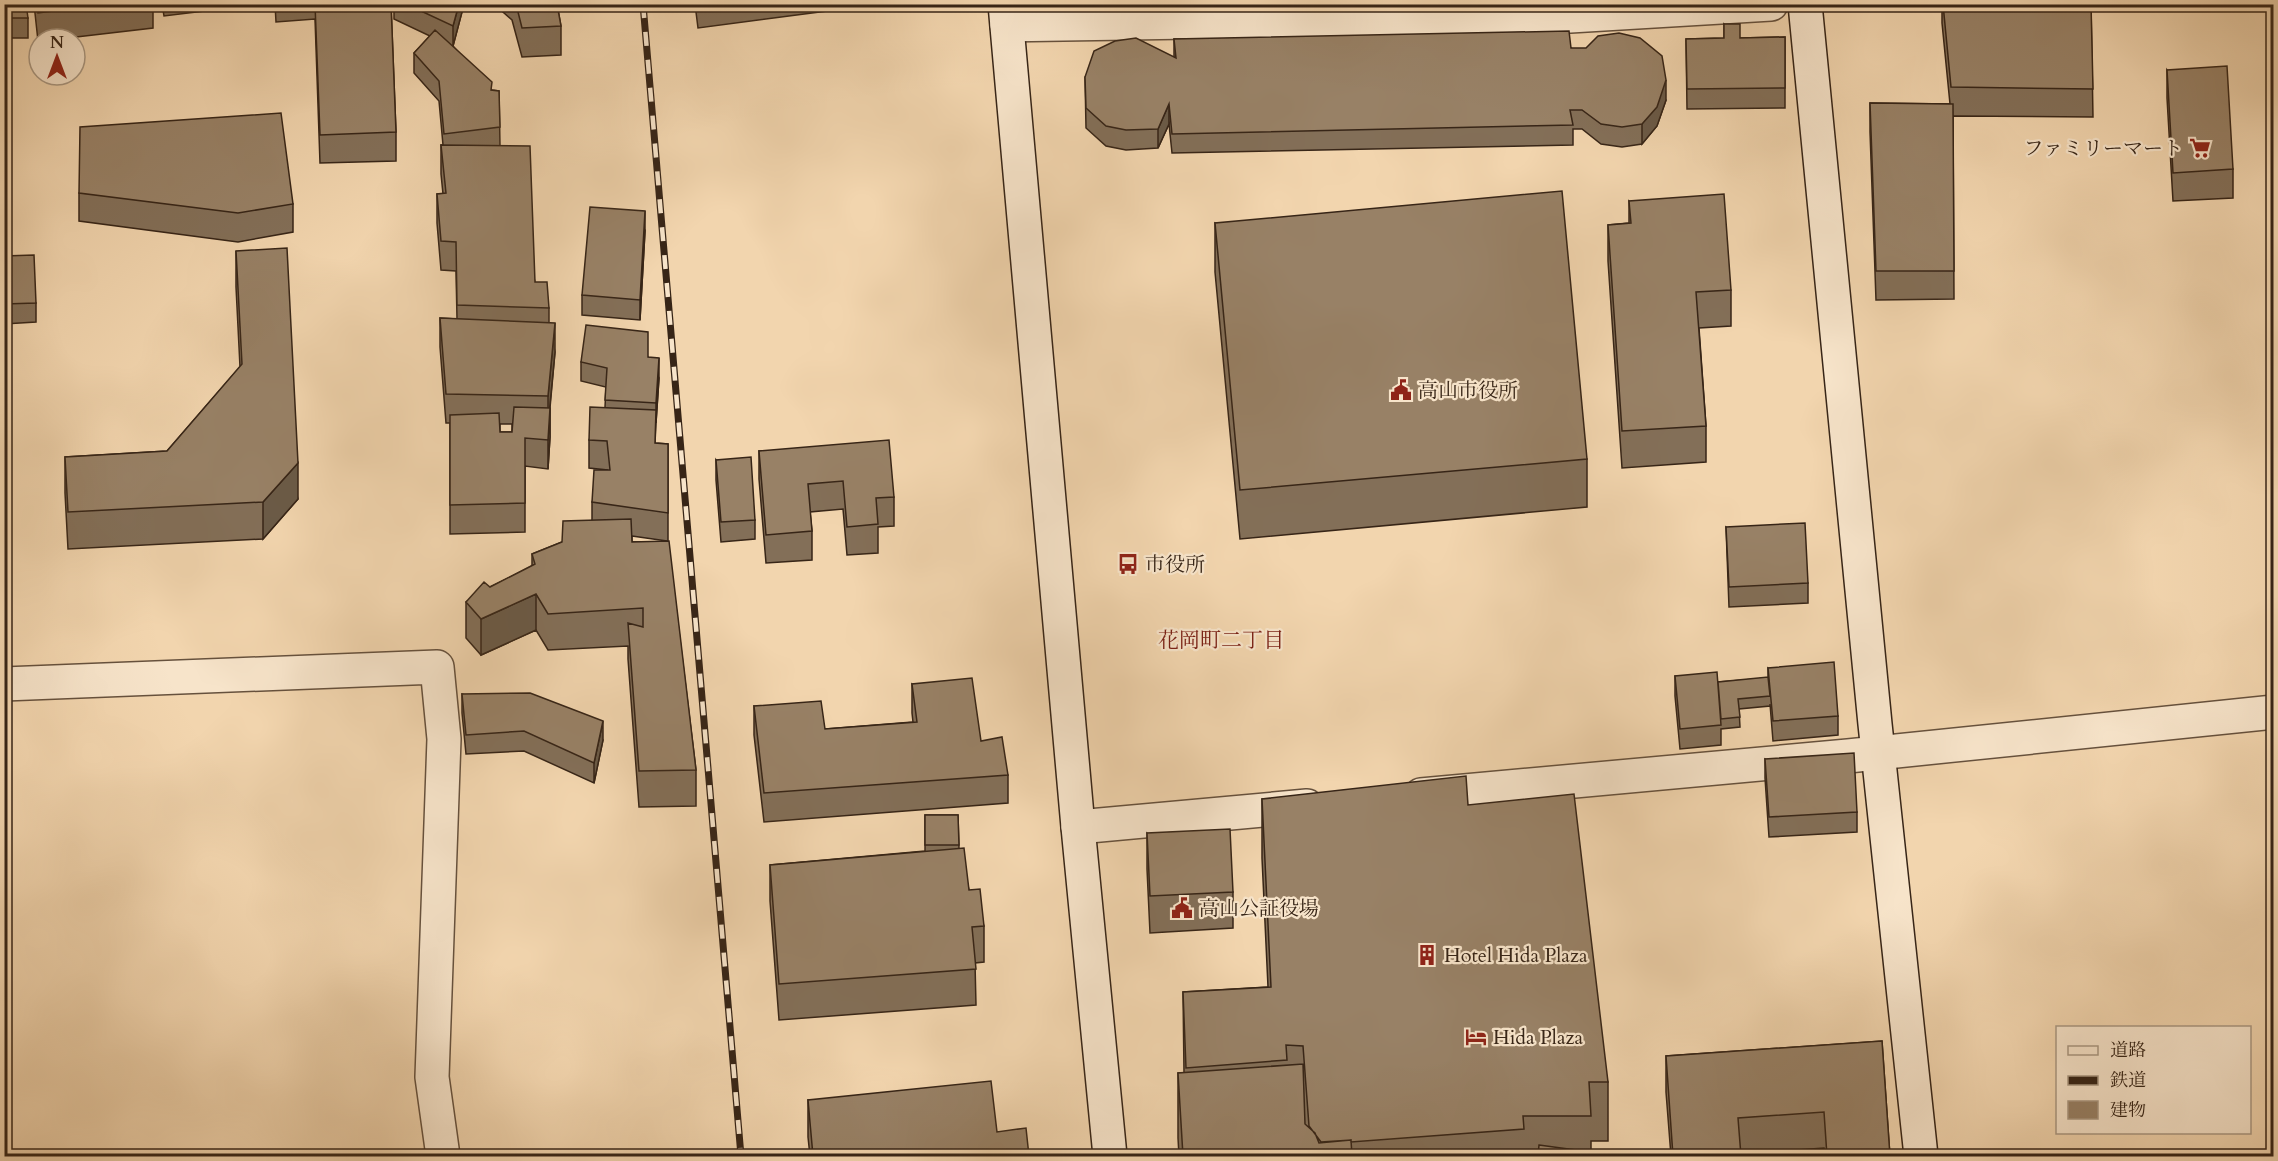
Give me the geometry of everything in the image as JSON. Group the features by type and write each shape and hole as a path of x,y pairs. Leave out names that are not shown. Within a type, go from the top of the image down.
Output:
{"street":[{"path":"1110,1156 1078,827 1006,15 1570,16 1771,4"},
{"path":"1805,4 1878,753 1921,1156"},
{"path":"4,684 437,667 444,739 432,1077 443,1156"},
{"path":"1386,798 1878,753 2274,712"},
{"path":"1078,827 1339,803"}],"building":[{"path":"4,4 26,4 28,18 4,18"},
{"path":"38,4 111,4 38,13"},
{"path":"315,4 391,4 396,132 320,135"},
{"path":"406,4 459,4 453,26"},
{"path":"516,4 557,4 561,26 522,28"},
{"path":"1943,4 2091,4 2093,89 1951,87"},
{"path":"1724,24 1740,24 1740,38 1785,37 1785,88 1687,89 1686,39 1724,38"},
{"path":"435,30 492,82 491,90 499,91 500,127 444,134 439,81 414,53"},
{"path":"1569,31 1571,48 1586,48 1598,36 1619,33 1640,38 1662,56 1666,80 1657,107 1642,124 1622,127 1601,124 1582,110 1570,110 1573,125 1172,134 1169,104 1158,129 1126,130 1106,126 1086,108 1085,77 1094,51 1115,41 1136,38 1176,58 1174,39"},
{"name":"ファミリーマート","path":"2227,66 2233,169 2173,173 2167,70"},
{"path":"1870,103 1953,104 1954,271 1876,271"},
{"path":"281,113 293,204 238,213 79,193 80,127"},
{"path":"441,145 530,146 535,282 547,282 549,308 457,305 456,242 441,241 437,194 446,193"},
{"name":"高山市役所","path":"1562,191 1587,459 1240,490 1215,223"},
{"path":"1724,194 1731,290 1696,292 1706,426 1622,431 1608,225 1631,223 1629,201"},
{"path":"590,207 645,211 640,300 582,295"},
{"path":"287,248 298,463 263,502 68,512 65,457 167,451 242,364 236,251"},
{"path":"34,255 36,303 4,304 4,256"},
{"path":"440,318 555,323 548,396 446,394"},
{"path":"586,325 648,332 648,357 659,358 656,403 605,400 607,368 581,362"},
{"path":"514,407 550,408 548,440 525,438 525,503 450,505 450,415 499,413 500,432 512,432"},
{"path":"590,407 656,410 655,443 668,444 668,513 592,502 594,470 610,470 607,441 589,440"},
{"path":"889,440 894,497 876,498 878,524 847,527 843,481 808,484 812,531 766,535 759,451"},
{"path":"751,457 755,520 721,522 716,460"},
{"path":"631,519 632,542 669,541 696,770 639,771 628,623 643,627 643,608 548,614 536,594 481,619 466,602 484,582 490,587 535,564 532,554 562,542 563,521"},
{"path":"1805,523 1808,583 1729,587 1726,527"},
{"path":"1834,662 1838,716 1773,721 1768,668"},
{"path":"1717,672 1721,725 1680,729 1675,676"},
{"path":"1768,677 1770,696 1738,699 1740,717 1721,719 1718,682"},
{"path":"972,678 981,741 1002,737 1008,775 764,793 754,706 821,701 825,729 917,722 912,684"},
{"path":"530,693 603,721 594,763 524,731 466,735 462,694"},
{"path":"1854,753 1857,812 1769,817 1765,759"},
{"name":"Hotel Hida Plaza","path":"1466,776 1468,805 1574,794 1608,1082 1589,1082 1591,1116 1523,1116 1524,1129 1351,1142 1351,1140 1321,1142 1309,1126 1303,1046 1286,1045 1287,1060 1186,1068 1183,992 1271,987 1262,799"},
{"path":"925,815 958,815 959,845 925,845"},
{"path":"1230,829 1233,892 1150,896 1147,833"},
{"path":"964,848 969,890 980,889 984,926 972,927 976,969 779,984 770,865"},
{"path":"1882,1041 1890,1156 1827,1156 1824,1112 1738,1118 1741,1156 1673,1156 1666,1056"},
{"path":"1303,1064 1305,1124 1315,1133 1319,1143 1351,1140 1352,1156 1183,1156 1178,1073"},
{"path":"991,1081 997,1132 1026,1128 1029,1156 813,1156 808,1100"},
{"path":"1539,1145 1620,1156 1538,1156"}],"railway":[{"path":"643,4 741,1156"}],"place":[{"name":"ファミリーマート","path":"2200,148"},
{"name":"高山市役所","path":"1401,390"},
{"name":"市役所","path":"1128,564"},
{"name":"高山公証役場","path":"1182,908"},
{"name":"Hotel Hida Plaza","path":"1427,955"},
{"name":"Hida Plaza","path":"1476,1037"}],"district":[{"name":"花岡町二丁目","path":"1221,640"}]}
